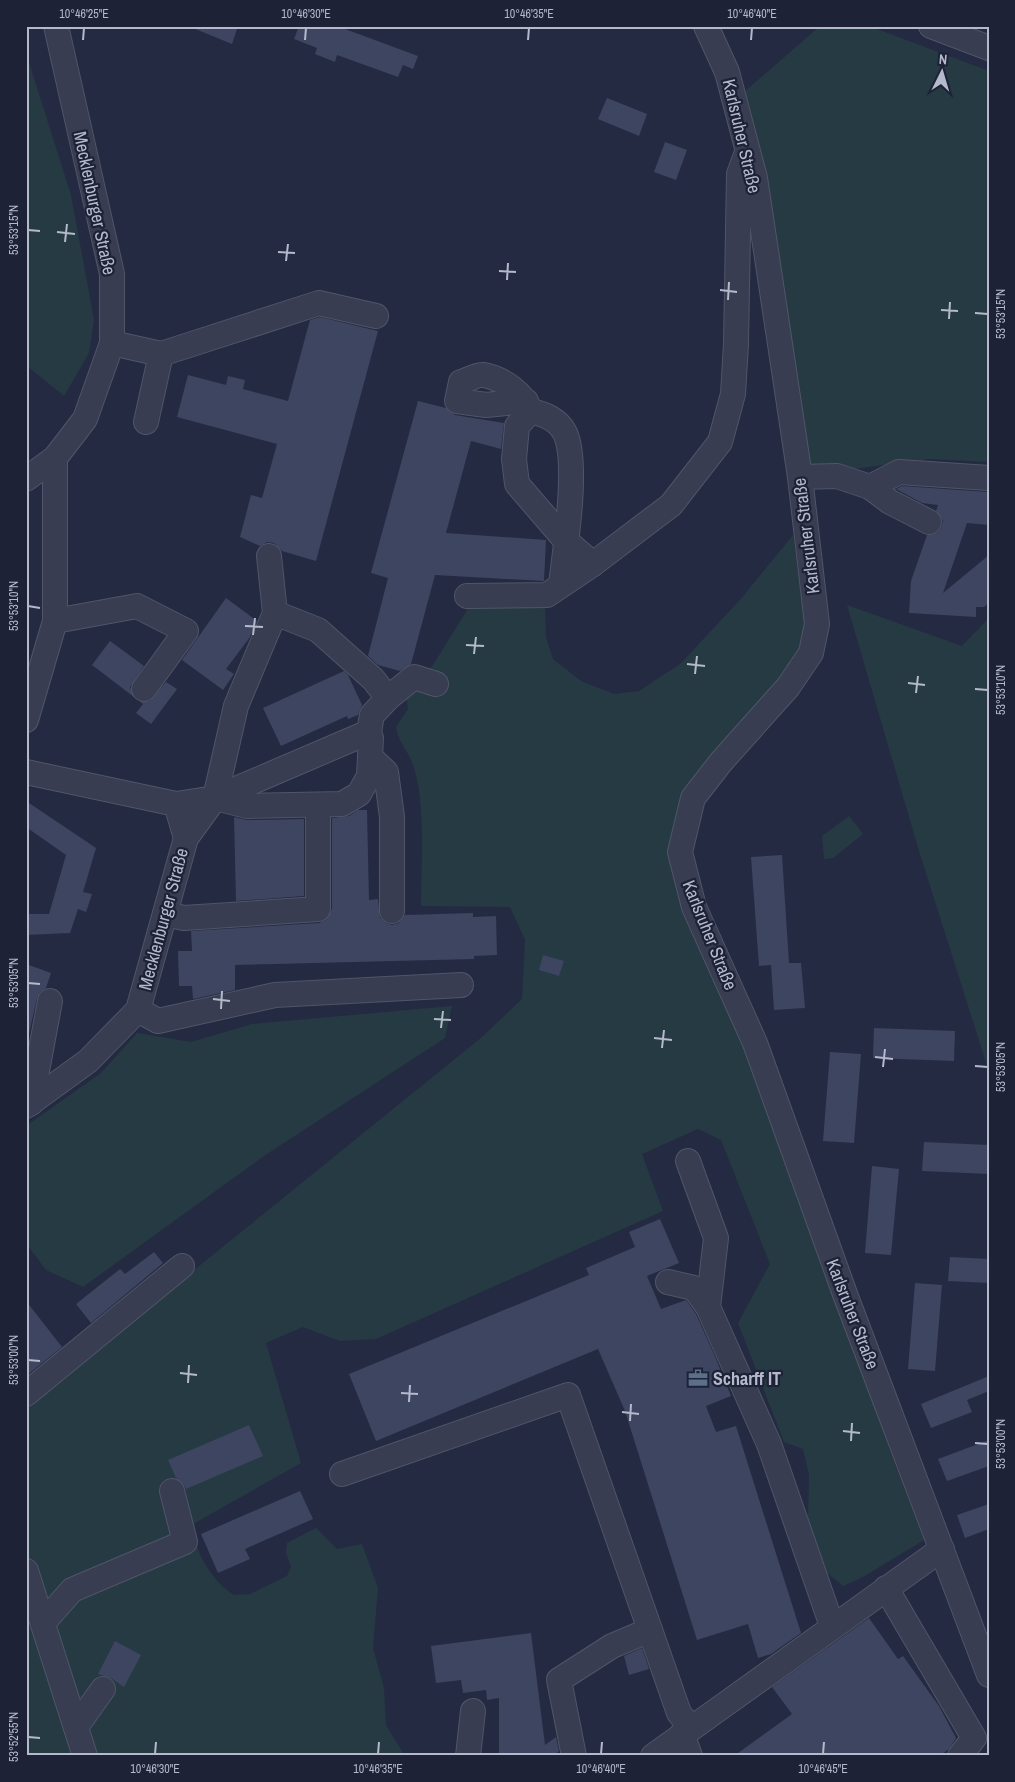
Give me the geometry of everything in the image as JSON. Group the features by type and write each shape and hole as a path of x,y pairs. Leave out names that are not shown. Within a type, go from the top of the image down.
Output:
{"street":[{"name":"Mecklenburger Straße","path":"26,479 55,458 85,420 112,343 112,274 56,26"},
{"name":"Karlsruher Straße","path":"706,26 727,72 754,178 800,477 817,624 811,653 788,687 721,762 693,798 680,852 694,906 754,1043 845,1294 989,1675"},
{"path":"931,26 989,48"},
{"path":"467,596 547,595 593,564 671,505 720,442 732,394 736,344 739,174 747,152"},
{"path":"112,343 161,354 319,303 376,316"},
{"path":"146,422 161,354"},
{"path":"561,584 566,541 572,462 564,432 547,414 529,406 517,426 514,459 518,484 566,541 593,564"},
{"path":"26,720 55,621 55,458"},
{"path":"870,487 899,472 989,478"},
{"path":"800,477 837,476 870,487 890,502 929,522"},
{"path":"186,838 215,798 236,706 275,613 269,556"},
{"path":"55,621 137,606 186,631 144,689"},
{"path":"275,613 318,630 373,679 388,698"},
{"path":"215,798 248,806 342,804 359,794 368,776 371,738 369,732 372,715 388,698 414,677 436,684"},
{"path":"26,772 176,804 215,798 369,732"},
{"path":"370,757 386,772 392,817 392,911"},
{"name":"Mecklenburger Straße","path":"28,1104 88,1061 138,1010 186,838 176,804"},
{"path":"165,914 184,918 318,909 318,805"},
{"path":"138,1010 158,1021 275,996 460,985"},
{"path":"28,1104 50,1001"},
{"path":"688,1161 716,1238 708,1307"},
{"path":"26,1394 182,1266"},
{"path":"668,1282 694,1288 708,1307 769,1444 832,1626"},
{"path":"342,1474 568,1396 688,1739"},
{"path":"43,1623 72,1590 185,1542 172,1491"},
{"path":"653,1756 688,1739 832,1626 942,1549"},
{"path":"26,1571 85,1756"},
{"path":"886,1588 974,1738 960,1756"},
{"path":"574,1756 559,1680 612,1646 650,1630"},
{"path":"76,1727 103,1689"},
{"path":"468,1756 473,1711"}],"shaded area":[{"path":"820,26 869,26 989,71 989,462 929,459 792,477 747,178 728,106"},
{"path":"26,53 71,195 94,320 89,353 64,396 26,365"},
{"path":"793,535 808,651 688,790 670,838 684,907 765,1097 890,1451 924,1540 863,1577 843,1586 827,1573 808,1520 809,1475 803,1449 784,1442 738,1323 770,1264 721,1140 698,1129 642,1154 663,1211 376,1339 340,1341 303,1327 266,1343 301,1463 195,1523 196,1543 211,1573 218,1582 234,1595 250,1594 287,1576 291,1567 286,1553 287,1543 316,1528 337,1549 362,1544 378,1588 373,1648 384,1688 386,1725 405,1756 26,1756 26,1406 482,1037 522,999 525,940 510,907 421,906 422,836 418,783 414,768 399,738 396,727 408,709 406,695 433,665 469,607 545,608 546,637 553,659 581,681 614,694 639,691 680,664 739,601"},
{"path":"847,605 962,646 989,618 989,1072 919,851"},
{"path":"849,816 863,834 833,858 824,859 822,836"},
{"path":"452,1006 445,1038 264,1156 83,1287 46,1270 26,1243 26,1126 101,1073 137,1033 191,1042 252,1024"}],"building":[{"path":"188,26 238,26 232,44"},
{"path":"299,26 337,26 418,56 413,69 403,65 398,77 337,55 335,62 315,54 317,48 294,39"},
{"path":"607,98 647,114 639,136 598,119"},
{"path":"665,142 687,150 676,180 654,172"},
{"path":"320,317 378,331 316,561 282,551 274,543 267,542 260,546 240,537 251,495 262,498 277,444 177,417 188,375 226,385 228,376 245,380 243,389 288,401 310,320"},
{"path":"418,401 446,408 455,415 504,423 501,449 471,441 446,533 546,540 544,581 435,575 411,664 400,671 378,665 368,656 388,578 371,573"},
{"path":"902,486 989,492 989,525 967,523 943,593 989,555 989,603 984,607 976,607 976,617 909,613 911,581 927,535 937,533 943,521 936,511 938,505 922,503 896,489"},
{"path":"226,598 257,621 250,637 226,669 234,674 223,690 182,660"},
{"path":"110,641 144,666 130,687 134,697 92,665"},
{"path":"344,671 348,675 362,705 358,715 348,719 347,716 281,746 263,708"},
{"path":"166,682 177,689 151,724 136,713 143,704 139,701 150,701"},
{"path":"26,801 96,848 83,892 92,894 86,912 78,909 70,933 26,935 26,914 49,914 66,855 26,827"},
{"path":"358,810 367,810 369,900 378,899 380,918 392,925 399,923 405,915 473,913 473,917 496,916 497,955 474,956 474,959 235,965 235,990 193,999 192,986 179,986 178,951 192,951 191,931 319,923 326,920 332,909 332,818 349,816"},
{"path":"234,817 247,820 304,819 304,896 236,901"},
{"path":"782,855 789,963 801,963 805,1008 774,1010 771,965 759,966 751,857"},
{"path":"543,955 564,961 559,976 539,970"},
{"path":"26,964 51,973 46,988 40,992 37,998 28,1038 26,1037"},
{"path":"874,1028 955,1031 954,1061 873,1058"},
{"path":"830,1052 861,1054 854,1143 823,1141"},
{"path":"924,1142 989,1145 989,1174 922,1171"},
{"path":"872,1166 899,1169 891,1255 865,1253"},
{"path":"660,1219 679,1263 647,1276 661,1309 686,1300 696,1314 714,1354 731,1396 706,1406 716,1432 736,1426 801,1633 771,1654 758,1658 748,1624 697,1640 625,1411 598,1349 376,1441 349,1374 589,1275 586,1268 635,1247 629,1232"},
{"path":"154,1252 163,1263 91,1323 76,1304 120,1269 125,1274"},
{"path":"950,1257 989,1259 989,1283 948,1281"},
{"path":"915,1283 942,1285 935,1371 908,1369"},
{"path":"26,1301 62,1347 26,1376"},
{"path":"989,1376 989,1391 967,1400 972,1412 931,1428 921,1404"},
{"path":"249,1425 263,1456 186,1489 182,1482 176,1478 168,1460"},
{"path":"989,1440 989,1466 947,1481 938,1459"},
{"path":"300,1491 313,1519 245,1549 250,1559 218,1573 201,1534"},
{"path":"989,1504 989,1529 965,1538 957,1515"},
{"path":"869,1618 898,1659 903,1656 939,1706 956,1738 949,1749 939,1756 734,1756 792,1714 772,1687"},
{"path":"531,1633 545,1745 556,1737 559,1751 553,1756 499,1756 499,1698 487,1700 486,1690 463,1693 461,1680 436,1683 431,1646"},
{"path":"115,1641 141,1655 124,1687 111,1678 98,1674"},
{"path":"642,1648 649,1669 629,1675 624,1656"}],"place":[{"name":"Scharff IT","path":"698,1378"}]}
